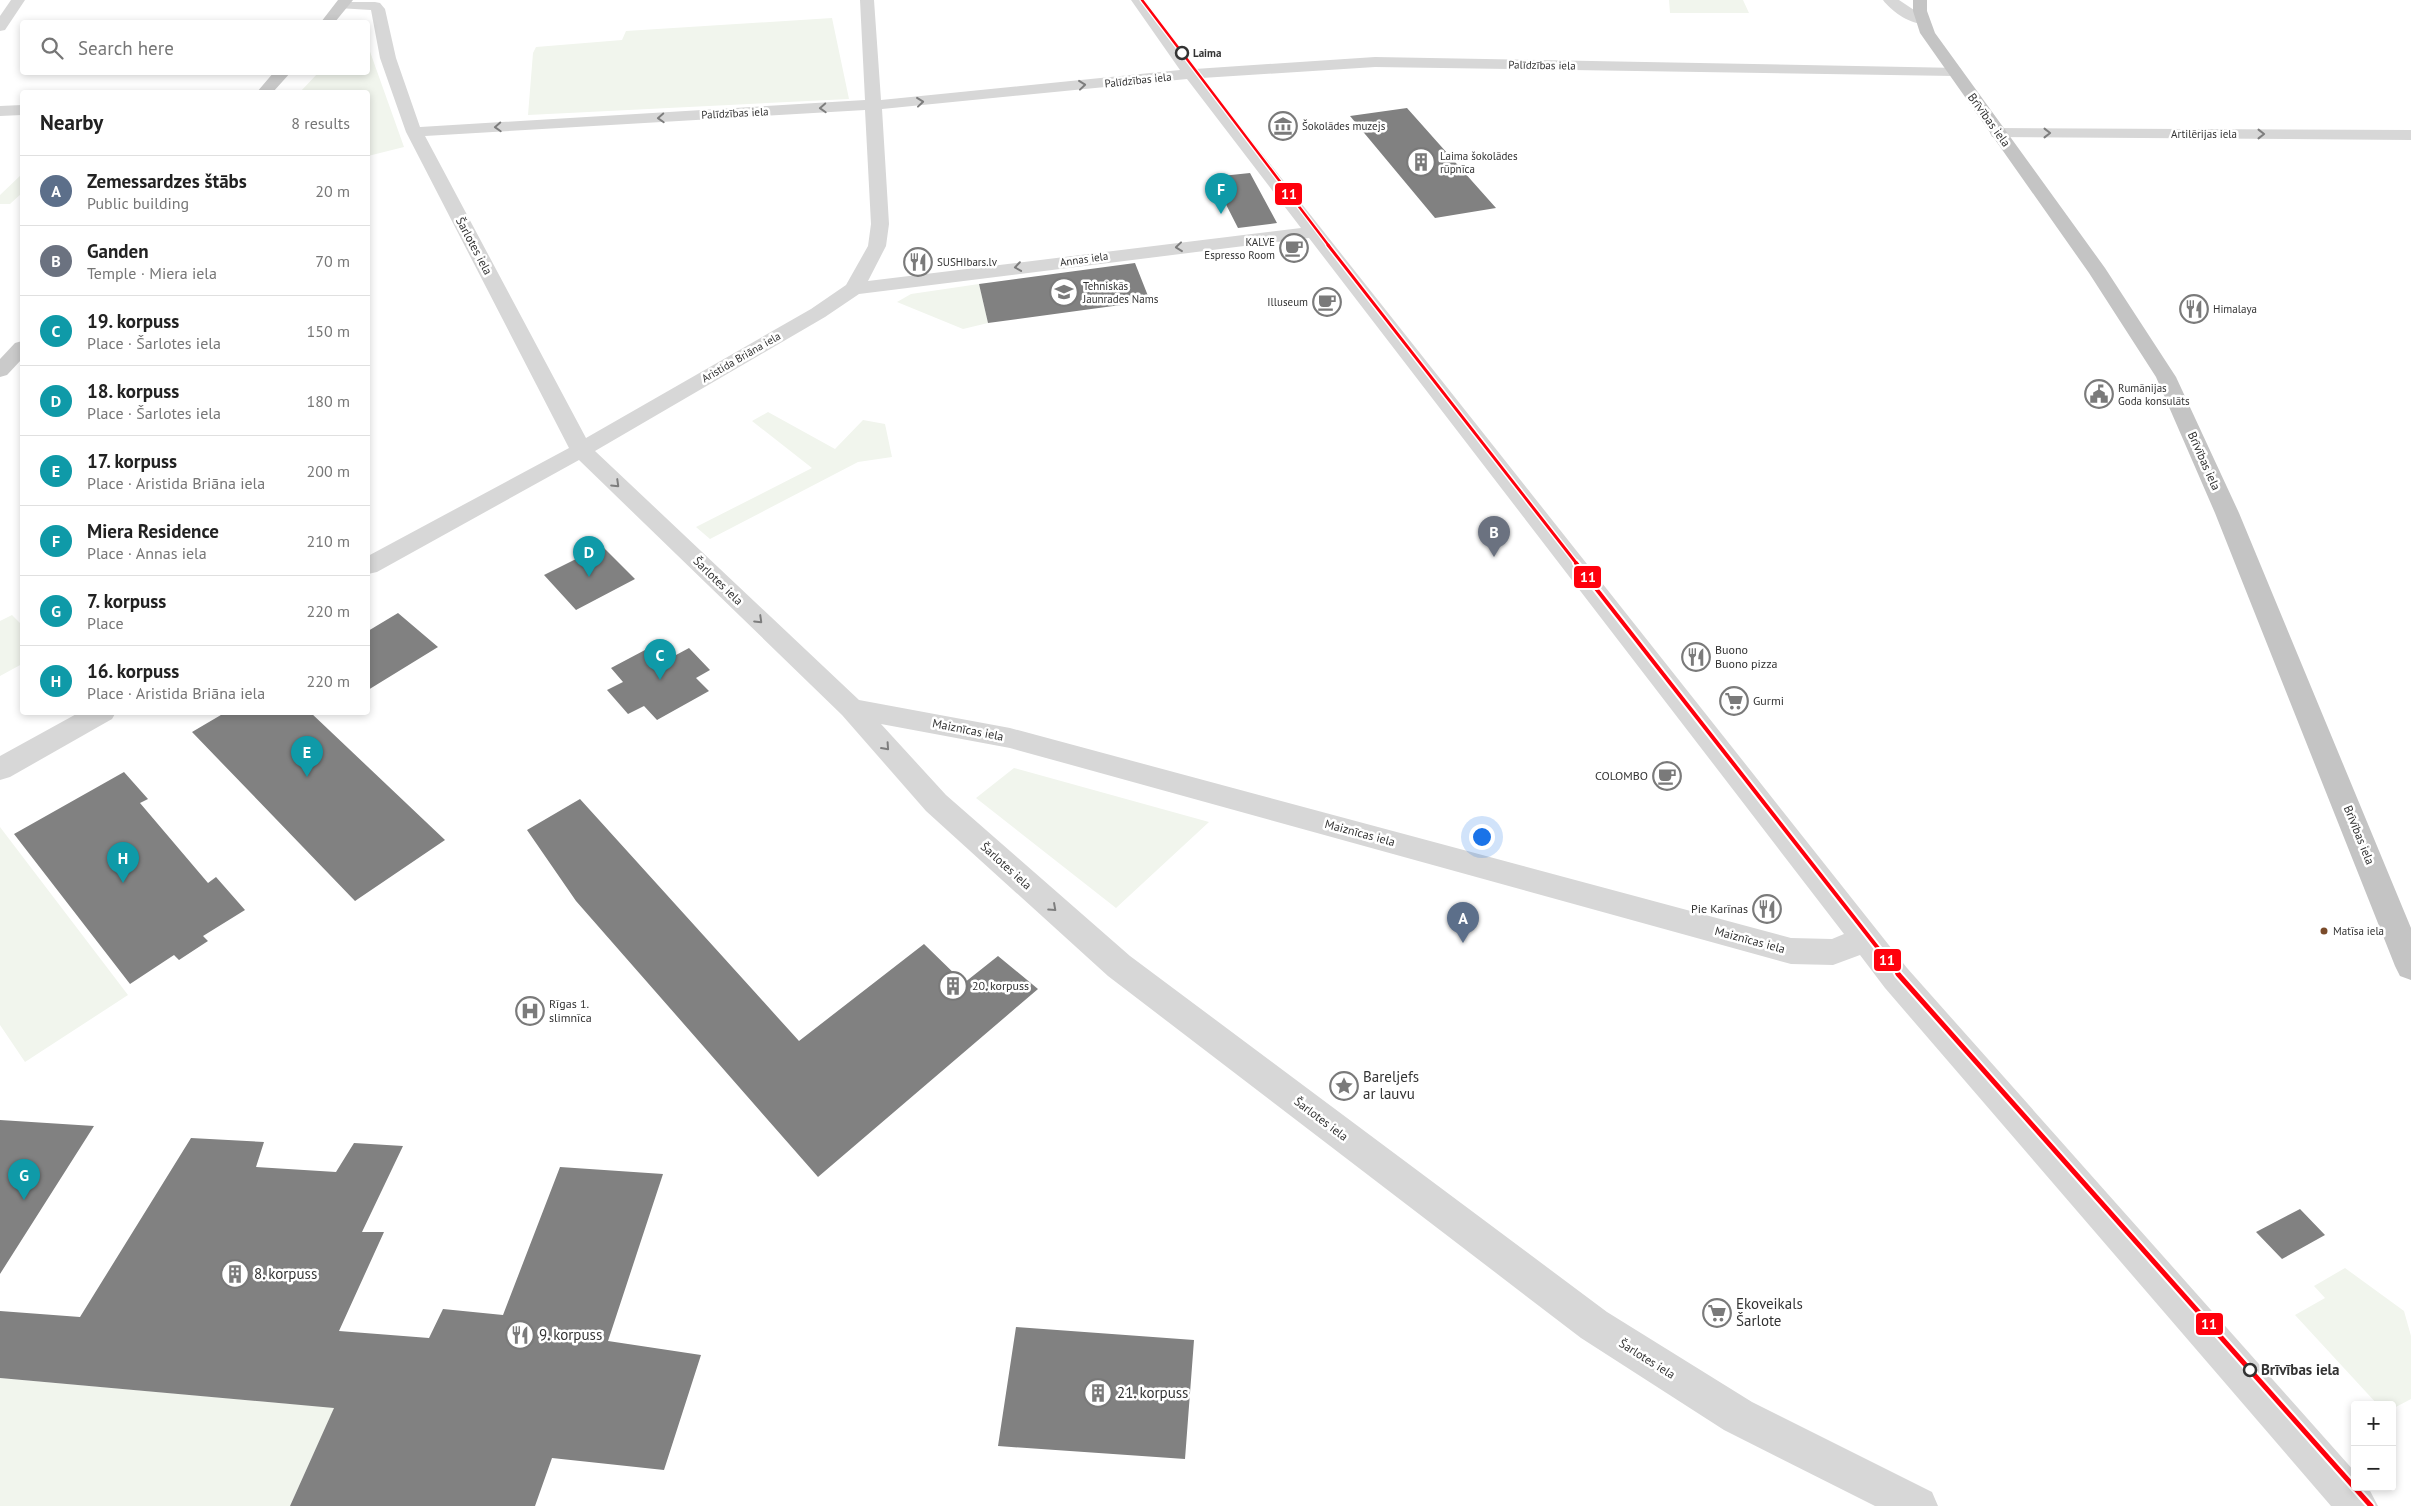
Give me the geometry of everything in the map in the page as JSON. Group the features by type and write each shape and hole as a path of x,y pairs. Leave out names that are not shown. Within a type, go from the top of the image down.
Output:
{"highway":[{"name":"Brīvības iela","path":"1920,0 1922,20 1928,33 2098,272 2166,377 2227,513 2411,966"}],"main road":[{"path":"330,20 344,2"},
{"path":"267,90 280,75"},
{"path":"0,371 20,349"}],"street":[{"path":"0,27 18,0"},
{"name":"Aristida Briāna iela","path":"370,565 581,450 818,313 854,289 877,246 880,224 866,0"},
{"path":"1138,0 1191,74 1896,978 2005,1106 2358,1506"},
{"path":"1890,0 1907,13 1922,20"},
{"name":"Šarlotes iela","path":"344,2 375,6 378,9 388,58 414,132 581,450 851,708 936,803 1119,966 1594,1325 1738,1416 1918,1506"},
{"name":"Palīdzības iela","path":"414,132 872,105 1191,74 1375,62 1954,71"},
{"path":"0,111 20,110"},
{"name":"Artilērijas iela","path":"1998,133 2411,135"},
{"name":"Annas iela","path":"854,289 1114,255 1314,232"},
{"name":"Maiznīcas iela","path":"851,708 1010,738 1791,951 1833,952 1865,939"},
{"path":"0,770 98,715"}],"shaded area":[{"path":"1669,0 1743,0 1749,13 1670,13"},
{"path":"832,18 849,99 528,115 533,53 536,47 622,40 626,31"},
{"path":"370,52 404,147 370,156 370,90 302,90 316,75 370,75"},
{"path":"20,176 20,195 10,204 0,204 0,195"},
{"path":"979,284 988,323 963,329 897,302 911,294"},
{"path":"768,412 835,449 863,420 885,424 892,457 858,462 710,539 696,527 812,468 752,421"},
{"path":"12,615 20,623 20,665 0,676 0,621"},
{"path":"1014,768 1209,822 1116,908 976,798"},
{"path":"0,827 128,995 25,1062 0,1025"},
{"path":"2345,1268 2404,1311 2411,1336 2411,1399 2396,1407 2396,1401 2374,1401 2295,1315 2325,1298 2314,1286"},
{"path":"0,1378 291,1404 299,1386 326,1388 334,1409 290,1506 0,1506"}],"building":[{"name":"Laima šokolādes rūpnīca","path":"1407,108 1496,208 1435,218 1350,116"},
{"path":"1250,173 1277,223 1238,228 1212,177"},
{"name":"Tehniskās Jaunrades Nams","path":"1135,263 1150,301 988,323 979,284"},
{"path":"602,546 635,579 576,610 544,575"},
{"path":"398,613 438,647 370,689 370,630"},
{"path":"662,641 676,655 689,648 710,670 696,678 709,691 657,720 644,706 628,714 607,690 623,682 611,668"},
{"path":"221,715 313,715 445,840 355,901 192,732"},
{"path":"124,772 148,799 140,803 208,883 216,877 245,910 203,936 208,941 179,960 174,955 130,984 14,834"},
{"name":"20. korpuss","path":"580,799 799,1041 924,944 964,983 998,956 1038,989 818,1177 576,901 527,830"},
{"path":"0,1120 94,1126 0,1274"},
{"path":"191,1138 264,1142 256,1167 336,1172 354,1143 403,1146 362,1232 384,1232 339,1331 429,1338 443,1309 503,1315 560,1167 663,1174 608,1341 701,1355 664,1470 552,1458 535,1506 290,1506 334,1408 0,1378 0,1311 80,1317"},
{"path":"2300,1209 2325,1235 2282,1259 2256,1232"},
{"name":"21. korpuss","path":"1016,1327 1194,1340 1185,1459 998,1446"}],"transit line":[{"name":"11","path":"1142,0 1314,227 1901,978 2371,1506"}],"place":[{"name":"Laima","path":"1182,53"},
{"name":"Šokolādes muzejs","path":"1283,126"},
{"name":"Laima šokolādes rūpnīca","path":"1421,162"},
{"name":"Miera Residence","path":"1221,214"},
{"name":"KALVE Espresso Room","path":"1294,248"},
{"name":"SUSHIbars.lv","path":"918,262"},
{"name":"Tehniskās Jaunrades Nams","path":"1064,292"},
{"name":"Illuseum","path":"1327,302"},
{"name":"Himalaya","path":"2194,309"},
{"name":"Rumānijas Goda konsulāts","path":"2099,394"},
{"name":"Ganden","path":"1494,557"},
{"name":"18. korpuss","path":"589,577"},
{"name":"Buono Buono pizza","path":"1696,657"},
{"name":"19. korpuss","path":"660,680"},
{"name":"Gurmi","path":"1734,701"},
{"name":"COLOMBO","path":"1667,776"},
{"name":"17. korpuss","path":"307,777"},
{"name":"16. korpuss","path":"123,883"},
{"name":"Pie Karīnas","path":"1767,909"},
{"name":"Matīsa iela","path":"2324,931"},
{"name":"Zemessardzes štābs","path":"1463,943"},
{"name":"20. korpuss","path":"953,986"},
{"name":"Rīgas 1. slimnīca","path":"530,1011"},
{"name":"Bareljefs ar lauvu","path":"1344,1086"},
{"name":"7. korpuss","path":"24,1200"},
{"name":"8. korpuss","path":"235,1274"},
{"name":"Ekoveikals Šarlote","path":"1717,1313"},
{"name":"9. korpuss","path":"520,1335"},
{"name":"Brīvības iela","path":"2250,1370"},
{"name":"21. korpuss","path":"1098,1393"}]}
